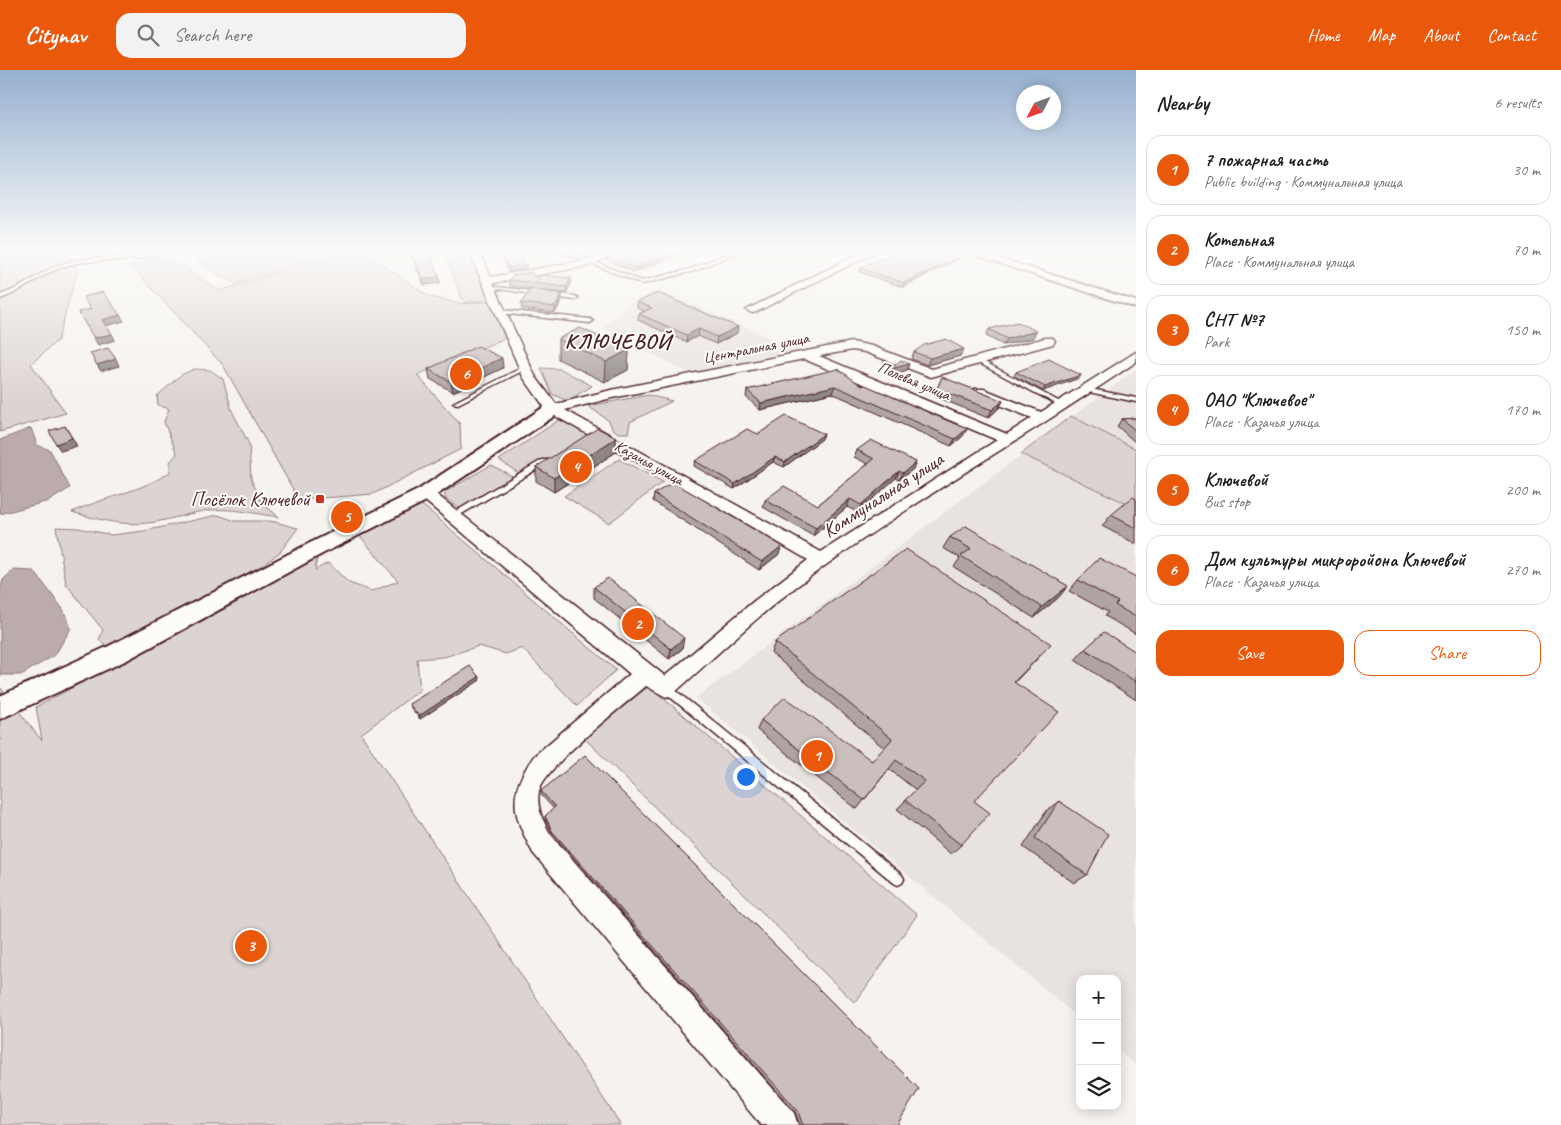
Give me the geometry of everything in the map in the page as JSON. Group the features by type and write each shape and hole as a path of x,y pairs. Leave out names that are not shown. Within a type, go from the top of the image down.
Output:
{"street":[{"name":"Казачья улица","path":"497,300 529,377 553,410 734,509 821,560"},
{"path":"752,310 772,300"},
{"path":"1121,300 1136,305"},
{"path":"931,373 1049,341"},
{"name":"Центральная улица","path":"553,410 611,394 852,346 868,349 950,381"},
{"name":"Полевая улица","path":"805,355 1009,440"},
{"name":"Коммунальная улица","path":"782,1125 542,844 533,830 528,817 526,797 529,783 543,761 821,560 1136,356"},
{"path":"968,388 1041,417"},
{"path":"0,708 118,653 315,548 426,494 553,410"},
{"path":"426,494 655,681"}],"lane":[{"path":"502,312 590,320"},
{"path":"977,360 1062,405"},
{"path":"456,403 525,368"},
{"path":"1086,390 1136,400"},
{"path":"452,516 552,458"},
{"path":"655,681 898,879"}],"shaded area":[{"path":"0,300 69,300 58,340 31,364 66,413 0,432"},
{"path":"163,300 445,300 463,304 491,301 508,337 417,375 460,424 461,449 373,494 299,500 223,365"},
{"path":"463,300 486,300 464,303"},
{"path":"635,300 682,300 807,353 691,374 602,328"},
{"path":"541,368 561,369 592,386 567,401 552,394"},
{"path":"194,369 210,370 223,379 232,411 249,444 251,479 262,503 279,517 237,511 211,510 155,522 134,524 102,520 72,512 147,485 170,472 170,462 177,454 164,422 169,409 158,405 157,396 181,375"},
{"path":"1136,369 1136,1065 1121,1053 1121,975 1076,975 1076,1016 696,698"},
{"path":"648,395 672,401 630,422 628,433 618,433 612,428 609,421 588,406"},
{"path":"1071,416 1136,449 1136,508 1021,454"},
{"path":"566,419 588,433 587,436 526,474 520,474 499,460 559,420"},
{"path":"31,428 37,445 50,450 70,488 49,501 0,514 0,440"},
{"path":"619,459 663,482 609,523 564,496"},
{"path":"491,465 514,477 514,482 467,511 463,511 445,498 445,492"},
{"path":"421,504 616,670 577,706 522,648 506,654 479,646 444,657 417,659 420,690 361,734 621,1125 0,1125 0,687 42,741 36,707 317,557 315,570 328,563 349,583 372,591 398,581 359,535"},
{"path":"218,515 235,521 271,521 298,528 280,552 260,567 107,646 99,640 103,630 66,584 56,527 78,528 112,535 144,531"},
{"path":"13,570 34,571 63,609 71,628 55,655 21,675 0,675 0,590 3,580"},
{"path":"649,686 917,915 855,1003 584,738"}],"building":[{"path":"85,300 109,300 120,315 102,320 112,334 94,338 78,312 91,309"},
{"path":"523,300 559,300 555,307 521,303"},
{"path":"641,300 675,300 738,327 717,337 699,329 687,335 639,314 652,308 637,302"},
{"path":"1018,322 1036,331 1007,339 989,329"},
{"path":"580,328 629,350 606,362 558,339"},
{"path":"946,339 964,349 930,358 914,352 924,345"},
{"path":"478,346 502,358 451,382 428,369"},
{"path":"108,348 116,359 97,365 90,353"},
{"path":"1049,359 1081,375 1045,387 1016,372"},
{"path":"901,360 909,364 894,368 893,366"},
{"path":"838,369 862,386 865,385 967,429 955,439 835,386 761,403 747,390"},
{"path":"942,377 1003,401 992,410 937,389"},
{"path":"786,416 824,434 785,462 775,457 735,484 695,461 747,429 758,434"},
{"path":"1136,418 1136,431 1122,419"},
{"path":"65,426 72,438 56,444 49,431"},
{"path":"598,428 616,438 554,478 536,467"},
{"path":"871,440 916,462 903,473 899,471 861,505 850,499 816,528 765,500 784,486 818,505 874,459 857,450"},
{"path":"673,482 782,546 762,562 654,494"},
{"path":"1133,497 1136,499 1136,528 1111,515"},
{"path":"966,526 1068,586 1042,607 961,556 971,549 950,537"},
{"path":"906,549 1051,644 1014,682 1059,712 974,801 990,813 961,845 905,800 925,781 896,760 864,800 761,720 785,697 872,761 892,739 775,642"},
{"path":"1099,558 1136,577 1136,617 1115,605 1118,602 1078,580"},
{"path":"608,578 684,638 671,649 594,587"},
{"path":"1104,632 1136,652 1136,682 1085,649"},
{"path":"470,666 479,677 419,716 409,704"},
{"path":"585,755 919,1089 897,1125 804,1125 798,1111 552,831 545,816 555,807 541,791"},
{"path":"1059,801 1108,834 1087,875 1035,838"}],"place":[{"name":"Дом культуры микроройона Ключевой","path":"466,374"},
{"name":"ОАО \"Ключевое\"","path":"576,467"},
{"name":"Посёлок Ключевой","path":"320,499"},
{"name":"Ключевой","path":"347,517"},
{"name":"Котельная","path":"638,624"},
{"name":"7 пожарная часть","path":"817,756"},
{"name":"СНТ №7","path":"251,946"}],"district":[{"name":"КЛЮЧЕВОЙ","path":"618,341"}]}
